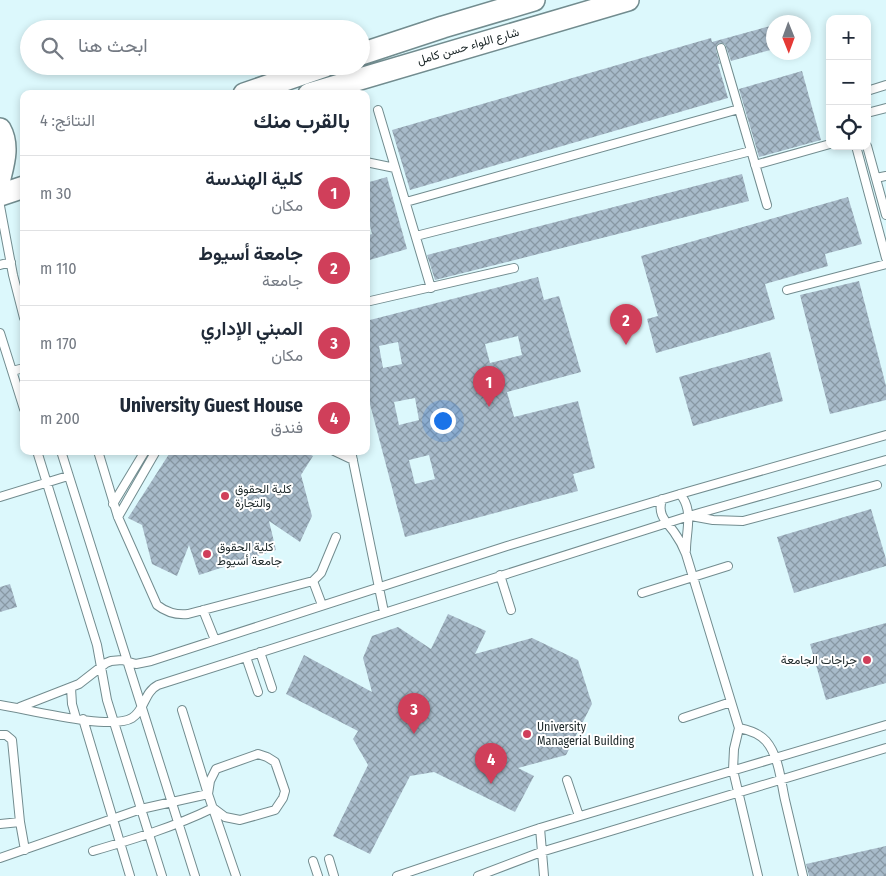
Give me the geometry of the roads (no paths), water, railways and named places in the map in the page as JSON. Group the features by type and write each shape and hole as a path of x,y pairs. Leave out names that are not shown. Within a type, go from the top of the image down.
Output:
{"main road":[{"name":"شارع اللواء حسن كامل","path":"370,51 534,0"},
{"name":"شارع اللواء حسن كامل","path":"322,90 628,0"},
{"path":"443,27 449,52"},
{"path":"256,90 299,75"},
{"path":"1,131 20,144"},
{"path":"0,178 5,159 1,131"},
{"path":"0,195 20,188"}],"lane":[{"path":"721,48 767,205"},
{"path":"871,90 886,85"},
{"path":"871,112 886,108"},
{"path":"406,202 739,109"},
{"path":"378,110 431,288"},
{"path":"755,165 826,145"},
{"path":"857,150 886,258"},
{"path":"868,150 886,215"},
{"path":"416,236 751,151"},
{"path":"370,163 395,168"},
{"path":"876,178 886,176"},
{"path":"0,206 10,262 20,302"},
{"path":"0,265 10,262"},
{"path":"787,290 886,264"},
{"path":"370,301 514,268"},
{"path":"0,333 20,397"},
{"path":"12,371 20,369"},
{"path":"18,707 71,688 87,679 111,660 136,664 151,661 662,499 886,435"},
{"path":"38,455 97,645 102,666 104,689 162,876"},
{"path":"62,455 141,708 196,876"},
{"path":"99,455 118,517 157,605 167,612 181,615 313,580 321,573 336,537"},
{"path":"113,504 143,455"},
{"path":"118,517 154,455"},
{"path":"342,455 353,460"},
{"path":"352,455 384,612"},
{"path":"0,705 80,719 115,722 130,719 141,708 151,690 158,685 667,522 886,460"},
{"path":"0,497 68,476"},
{"path":"689,516 713,520 743,521 877,485"},
{"path":"680,494 687,504 689,516 686,554"},
{"path":"662,499 660,512 678,538 686,554 739,728 734,749 734,770 758,876"},
{"path":"642,593 728,566"},
{"path":"500,575 511,610"},
{"path":"313,580 322,606"},
{"path":"202,610 215,640"},
{"path":"260,652 272,688"},
{"path":"246,656 258,692"},
{"path":"71,688 72,704 80,719 130,876"},
{"path":"683,718 731,702"},
{"path":"182,710 236,876"},
{"path":"397,876 540,828 886,725"},
{"path":"739,728 758,734 766,740 771,748 781,780 803,876"},
{"path":"0,735 6,735 12,740 20,822 25,850"},
{"path":"478,876 541,852 886,748"},
{"path":"208,794 210,781 216,769 258,754 275,762 285,791 275,810 240,820 225,817 213,808"},
{"path":"567,780 579,816"},
{"path":"0,858 141,809 208,794"},
{"path":"92,850 178,824 213,808"},
{"path":"0,824 20,822"},
{"path":"540,828 544,876"},
{"path":"328,860 334,876"},
{"path":"313,861 318,876"}],"place":[{"name":"جامعة أسيوط","path":"626,345"},
{"name":"كلية الهندسة","path":"489,407"},
{"name":"كلية الحقوق والتجارة","path":"225,496"},
{"name":"كلية الحقوق جامعة أسيوط","path":"207,554"},
{"name":"جراجات الجامعة","path":"867,660"},
{"name":"المبني الإداري","path":"414,734"},
{"name":"University Managerial Building","path":"527,734"},
{"name":"University Guest House","path":"491,784"}]}
